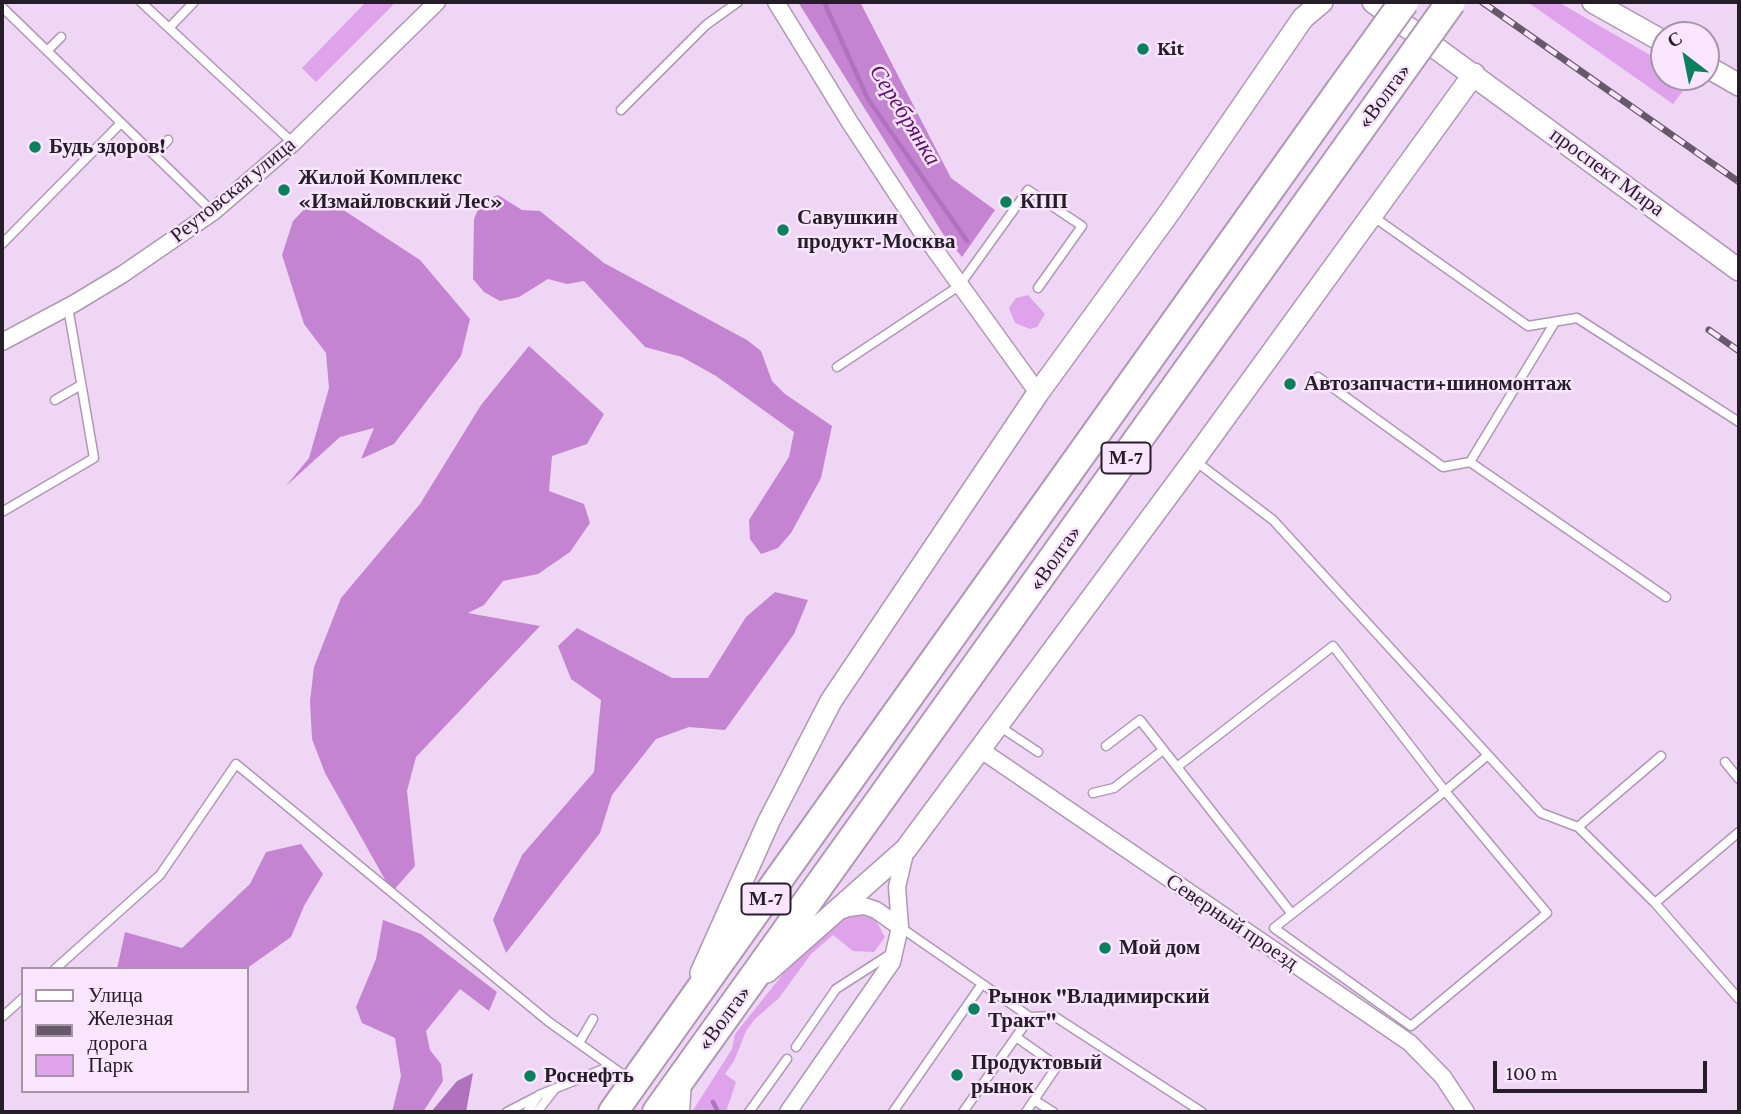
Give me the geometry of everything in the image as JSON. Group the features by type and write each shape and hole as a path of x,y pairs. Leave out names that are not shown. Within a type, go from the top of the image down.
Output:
{"highway":[{"name":"«Волга»","path":"613,1112 1404,2"},
{"name":"«Волга»","path":"657,1112 1451,2"}],"street":[{"name":"Реутовская улица","path":"2,342 123,274 213,212 293,143 437,2"},
{"path":"776,2 856,132 959,286 1038,393"},
{"path":"681,1018 769,821 831,701 1038,393 1171,210 1309,10 1322,2"},
{"name":"проспект Мира","path":"1373,2 1739,270"},
{"path":"1593,2 1650,31"},
{"path":"737,999 906,849 1194,460 1474,74"},
{"path":"1720,74 1739,85"},
{"name":"Северный проезд","path":"981,750 1410,1044 1443,1076 1465,1112"},
{"path":"788,1112 892,962 900,927 897,887 906,849"},
{"path":"831,914 864,906 876,910 900,927"},
{"path":"681,1112 684,1074"}],"lane":[{"path":"141,2 293,143"},
{"path":"169,28 194,2"},
{"path":"621,110 706,25 738,2"},
{"path":"2,7 213,212"},
{"path":"47,51 61,37"},
{"path":"2,244 121,123"},
{"path":"154,155 168,140"},
{"path":"837,367 959,286 1028,190 1082,226 1038,288"},
{"path":"1371,214 1528,326 1577,318 1739,422"},
{"path":"2,512 94,458 68,307"},
{"path":"1470,462 1555,322"},
{"path":"1318,377 1444,467 1470,462 1666,597"},
{"path":"55,400 81,385"},
{"path":"1194,460 1273,520 1541,813 1578,827 1655,903 1739,999"},
{"path":"1177,767 1333,646 1445,790 1547,913 1411,1026 1274,928 1292,914 1445,790 1488,755"},
{"path":"1106,747 1140,720 1292,914"},
{"path":"999,726 1038,752"},
{"path":"1093,793 1114,788 1163,750"},
{"path":"1578,827 1661,757"},
{"path":"1725,762 1739,779"},
{"path":"57,967 160,874 236,764 550,1022 634,1083"},
{"path":"1655,903 1739,832"},
{"path":"900,927 1030,1017 1054,1016 1202,1112"},
{"path":"796,1047 836,989 894,952"},
{"path":"893,1112 982,984"},
{"path":"2,1017 21,1000"},
{"path":"963,1112 1030,1017"},
{"path":"579,1043 593,1019"},
{"path":"1016,1037 1057,1066 1026,1112"},
{"path":"749,1112 787,1059"},
{"path":"507,1112 611,1066"},
{"path":"537,1112 554,1090"},
{"path":"527,1112 539,1096"},
{"path":"1034,1100 1053,1112"}],"green space":[{"path":"366,2 396,2 316,82 302,68"},
{"path":"1558,2 1650,55 1650,88 1529,3"},
{"path":"1654,91 1683,91 1673,104"},
{"path":"1028,295 1045,314 1037,327 1030,329 1015,323 1009,308 1016,298"},
{"path":"859,914 875,919 885,937 874,952 853,951 833,935 811,954 779,998 755,1019 746,1031 734,1061 725,1074 736,1082 726,1112 692,1112 732,1049 735,1034 807,944 836,921"}],"shaded area":[{"path":"798,2 860,2 951,178 995,210 962,257 943,234"},
{"path":"319,194 420,260 470,319 461,356 394,444 361,459 374,428 340,437 286,486 309,458 329,388 326,353 304,324 282,255 293,221"},
{"path":"498,195 522,210 540,211 604,263 747,340 761,351 772,381 785,394 832,426 821,478 791,533 778,548 761,554 750,539 749,520 789,457 794,432 716,376 682,357 645,347 584,281 567,284 548,279 519,297 500,301 484,292 473,279 474,219 481,202"},
{"path":"529,346 604,414 587,444 552,456 549,491 584,504 590,523 570,552 538,574 503,581 484,605 468,613 540,626 416,757 407,791 415,866 392,892 325,773 312,739 310,701 314,667 341,598 420,504 481,405"},
{"path":"775,592 808,600 794,634 725,730 689,727 656,739 612,795 600,833 506,953 493,920 522,855 594,772 601,700 571,679 558,646 577,628 672,678 708,678 746,617"},
{"path":"301,844 323,874 304,906 291,937 248,968 117,967 125,932 182,948 250,884 266,852"},
{"path":"383,920 421,934 497,992 489,1011 460,989 426,1031 430,1050 441,1064 443,1081 423,1112 392,1112 401,1076 395,1038 362,1023 356,1007 376,959"},
{"path":"473,1073 466,1112 431,1112 457,1081"}],"waterway":[{"name":"Серебрянка","path":"824,2 868,99 967,241"},
{"name":"Серебрянка","path":"713,1102 718,1112"}],"railway":[{"path":"1482,2 1739,182"},
{"path":"1709,330 1739,351"}],"place":[{"name":"Kit","path":"1143,49"},
{"name":"Будь здоров!","path":"35,147"},
{"name":"Жилой Комплекс «Измайловский Лес»","path":"284,190"},
{"name":"КПП","path":"1006,202"},
{"name":"Савушкин продукт-Москва","path":"783,230"},
{"name":"Автозапчасти+шиномонтаж","path":"1290,384"},
{"name":"Мой дом","path":"1105,948"},
{"name":"Рынок \"Владимирский Тракт\"","path":"974,1009"},
{"name":"Продуктовый рынок","path":"957,1075"},
{"name":"Роснефть","path":"530,1076"}]}
